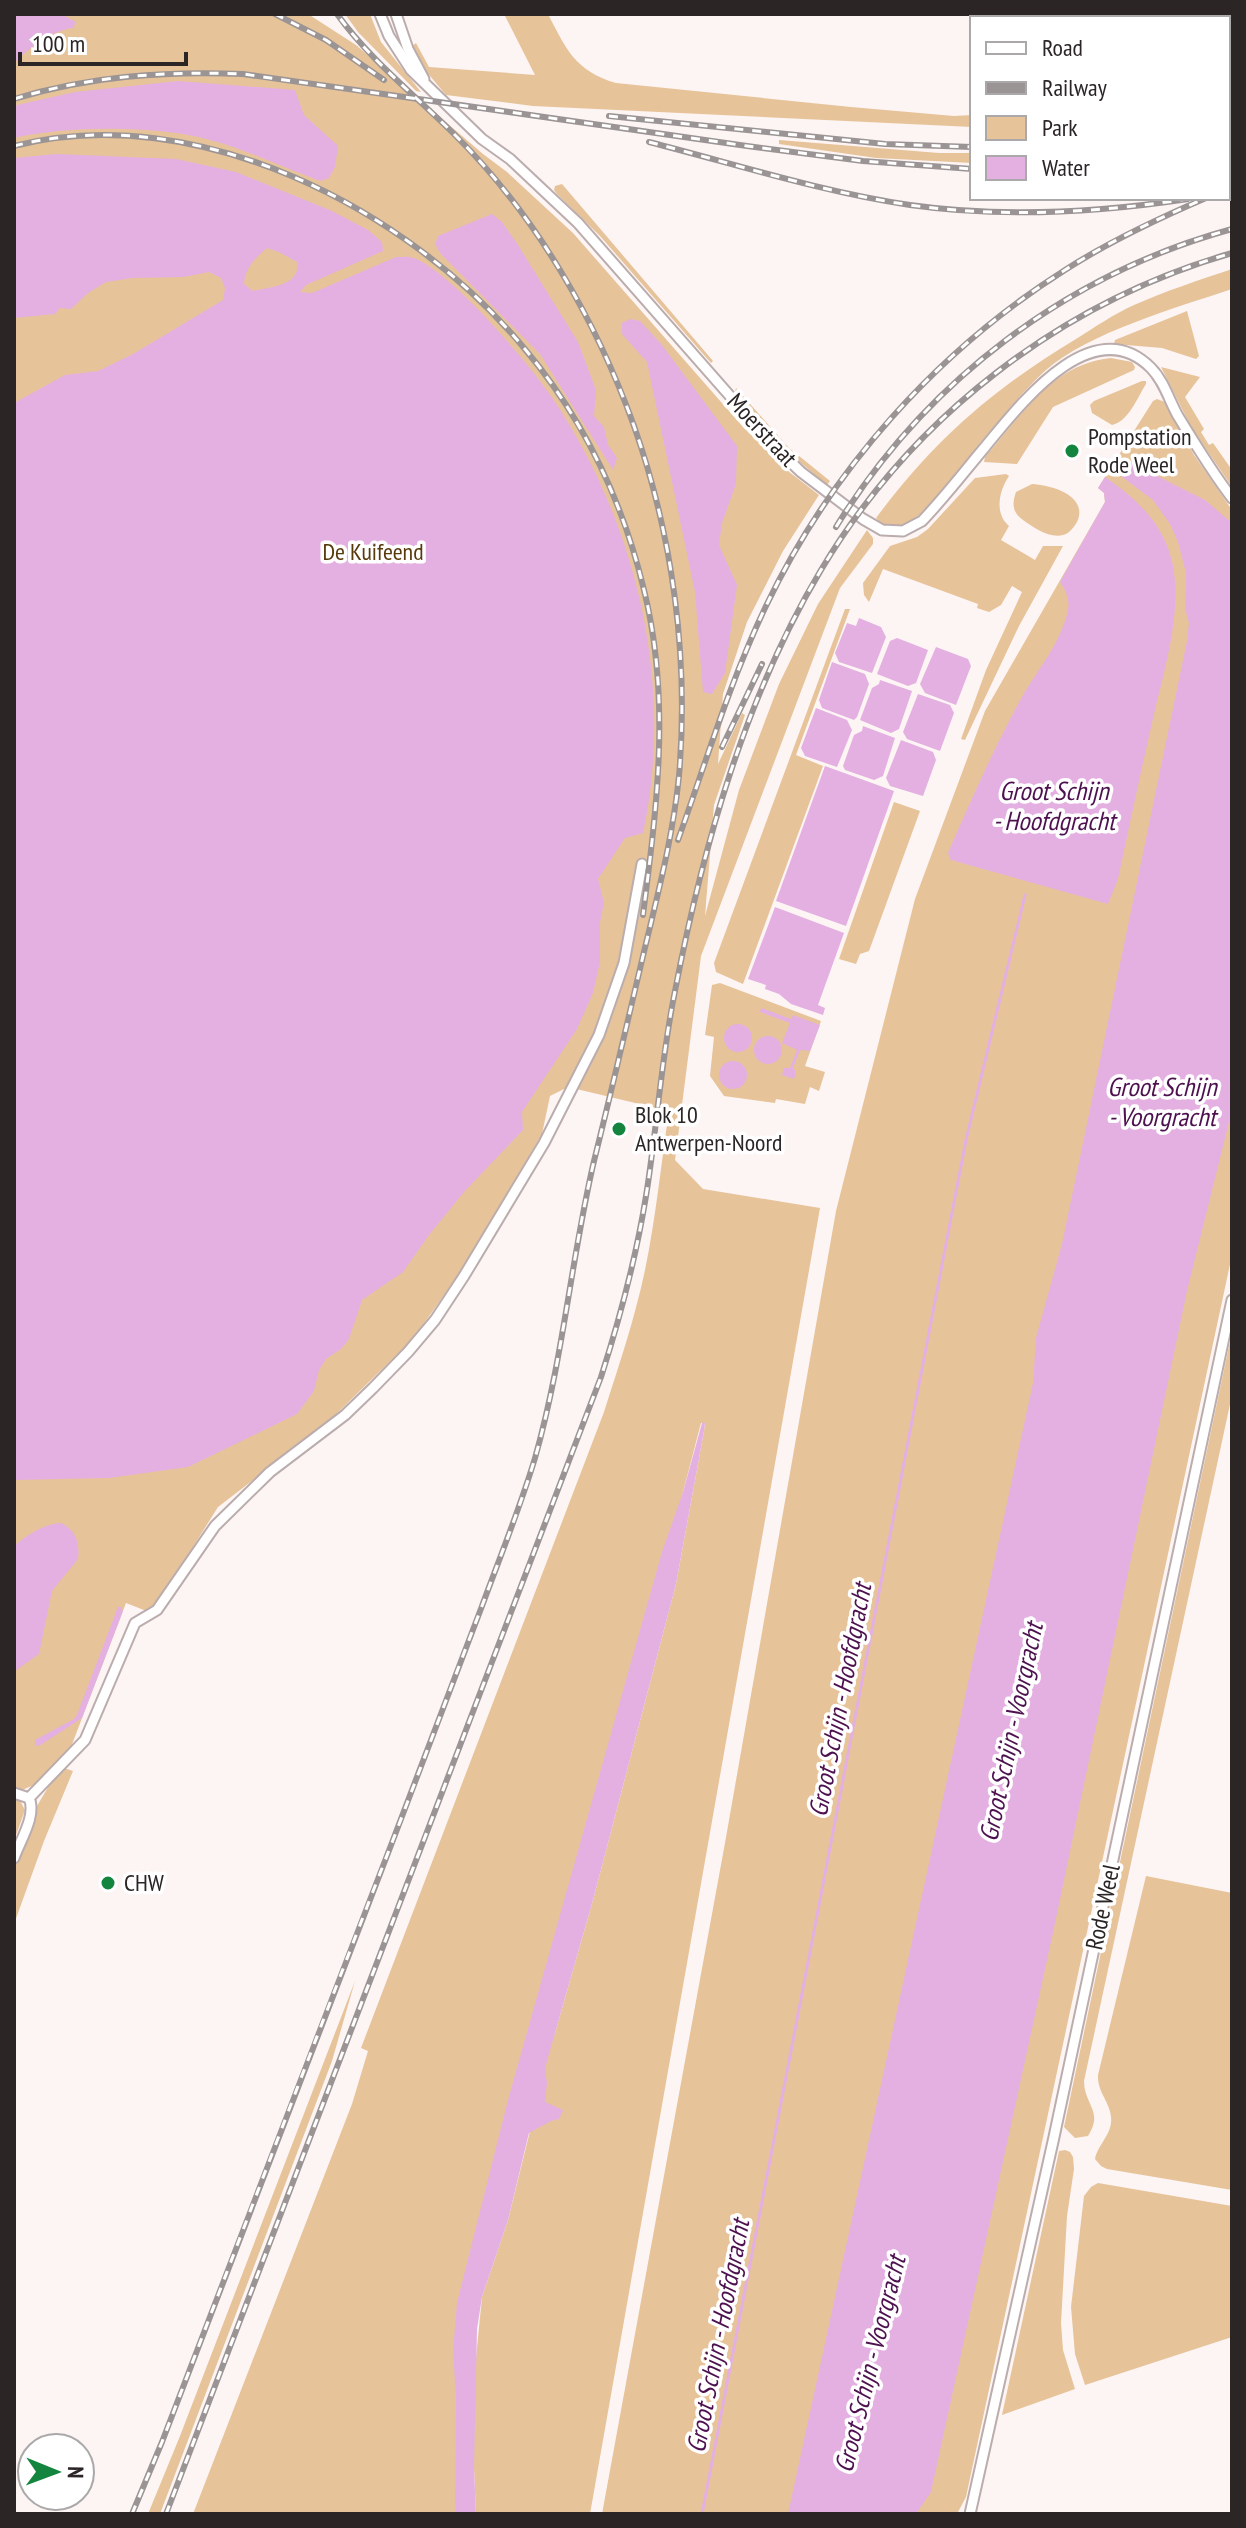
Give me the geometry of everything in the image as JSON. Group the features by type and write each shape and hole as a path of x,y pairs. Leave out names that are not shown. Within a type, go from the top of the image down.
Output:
{"street":[{"name":"Moerstraat","path":"380,14 399,54 411,70 482,139 510,159 578,223 773,445 814,483 882,530 903,531 922,521 1020,405 1053,372 1079,358 1102,351 1130,354 1143,360 1154,371 1190,436 1232,498"},
{"name":"Moerstraat","path":"396,14 408,49 427,85"},
{"path":"29,1798 85,1740 135,1623 157,1610 215,1526 270,1472 345,1415 373,1388 435,1320 464,1276 544,1143 599,1035 624,963 642,864"},
{"name":"Rode Weel","path":"970,2514 1232,1300"},
{"path":"14,1793 29,1798 32,1805 14,1858"}],"green space":[{"name":"De Kuifeend","path":"14,14 308,14 356,45 507,172 573,233 743,427 788,471 819,495 783,551 747,622 723,694 718,764 742,713 745,715 714,805 705,916 739,790 779,684 818,604 867,530 873,538 873,544 840,588 701,956 675,1160 703,1189 820,1208 590,2514 476,2514 474,2378 482,2297 508,2220 535,2111 480,2242 455,2514 193,2514 352,2104 368,2051 361,2048 604,1412 632,1324 645,1270 669,1111 568,1087 550,1096 542,1134 461,1271 413,1339 328,1422 218,1507 154,1609 149,1612 126,1603 71,1747 18,1797 25,1810 14,1841","holes":["701,1423 705,1423 676,1584 553,2040 683,1492"]},
{"path":"345,14 370,14 381,42 421,92 416,91 358,32"},
{"path":"504,14 548,14 573,57 591,72 616,83 851,107 970,115 970,127 533,106 446,95 425,70 412,46 416,43 429,67 535,75"},
{"path":"779,140 970,153 970,163 876,158 779,144"},
{"path":"562,184 713,361 711,363 600,236 557,194 555,186"},
{"path":"1232,269 1232,289 1134,322 1064,357 1020,396 924,511 900,527 881,524 876,518 943,440 1018,377 1127,309 1170,290"},
{"path":"1187,311 1199,356 1196,359 1162,348 1114,344 1115,340"},
{"path":"1111,358 1132,362 1134,370 1053,407 1017,464 984,462 1039,394 1072,370"},
{"path":"1161,367 1200,377 1185,397 1204,429 1201,432 1209,445 1213,443 1232,470 1232,487 1191,427"},
{"path":"1142,381 1146,384 1136,402 1118,423 1112,425 1092,413 1090,405 1094,401"},
{"path":"736,388 788,447 830,481 827,485 787,451 735,392"},
{"path":"1157,399 1165,402 1194,455 1232,510 1232,1255 966,2497 957,2514 602,2514 725,1843 836,1211 915,899 985,711 1105,502 1104,493 1098,488"},
{"path":"1009,476 1001,495 1000,508 1009,526 1001,540 1035,560 1043,546 1063,546 1019,626 965,740 961,739 986,670 1022,592 1012,586 1001,605 989,612 977,608 978,604 883,569 869,602 864,595 863,583 890,546 917,537 928,529 975,478"},
{"path":"1032,484 1058,490 1078,505 1077,522 1067,533 1058,536 1047,534 1017,514 1014,504 1016,492"},
{"path":"845,609 850,609 796,755 823,766 743,984 716,972 714,963"},
{"path":"894,802 920,811 869,951 860,954 856,964 839,959"},
{"path":"720,983 821,1021 805,1066 825,1072 819,1091 810,1087 805,1104 724,1096 710,1076 714,1037 705,1035 712,985"},
{"path":"1232,1332 1232,1395 1084,2081 1094,2120 1088,2136 1075,2138 1064,2127"},
{"path":"64,1768 73,1771 14,1924 14,1867 37,1806"},
{"path":"1146,1876 1232,1893 1232,2190 1107,2169 1095,2159 1111,2123 1098,2075"},
{"path":"355,1981 332,2061 160,2514 148,2514 180,2436"},
{"path":"1065,2150 1073,2157 1074,2169 1067,2216 1061,2323 1063,2350 1075,2389 1002,2415 1059,2151"},
{"path":"1098,2183 1232,2206 1232,2337 1085,2385 1075,2354 1071,2307 1084,2196"}],"water":[{"path":"14,14 61,14 76,22 73,28 41,41 14,63"},
{"path":"178,81 295,90 304,115 338,146 335,167 329,178 320,181 224,144 189,135 85,129 14,138 14,107 17,105 75,92"},
{"name":"De Kuifeend","path":"57,154 176,159 236,172 332,211 368,230 382,242 383,251 306,285 300,292 312,293 396,257 414,258 442,276 481,313 530,368 582,447 607,499 627,552 642,607 651,664 654,720 652,777 643,833 625,838 598,879 604,903 600,922 600,962 593,993 577,1029 522,1112 523,1130 464,1192 403,1272 362,1300 349,1339 326,1359 319,1370 314,1391 297,1414 188,1467 109,1478 14,1480 14,403 65,375 98,371 133,354 223,300 225,288 221,278 209,272 184,277 133,278 106,282 71,309 60,308 55,314 14,318 14,158","holes":["267,248 297,262 297,270 289,281 253,291 244,284 249,268"]},
{"path":"492,214 502,222 518,245 578,342 596,390 594,416 604,427 608,445 617,458 613,470 540,354 440,253 435,244 438,236"},
{"path":"630,319 640,321 662,345 737,446 736,484 722,523 719,545 737,585 725,673 712,694 703,692 695,592 647,362 622,334 622,323"},
{"name":"Groot Schijn - Voorgracht","path":"1117,456 1205,500 1232,523 1232,1110 1187,1291 1054,1928 931,2492 916,2514 788,2514 1033,1383 1036,1338 1062,1244 1187,641 1186,573 1178,542 1153,500 1110,468"},
{"name":"Groot Schijn - Hoofdgracht","path":"1105,477 1135,501 1159,530 1170,554 1175,595 1167,661 1118,879 1108,904 951,860 948,853 1002,735 1060,634 1068,606 1067,595 1060,582 1105,502 1104,493 1098,488"},
{"path":"859,618 881,627 886,637 872,673 839,662 835,653 847,623 856,626"},
{"path":"897,638 928,650 916,683 908,686 877,674 890,641"},
{"path":"936,647 968,659 971,666 956,705 925,693 920,684"},
{"path":"832,662 865,674 869,684 854,720 822,708 819,700"},
{"path":"880,680 912,691 899,729 891,733 860,720 872,688"},
{"path":"918,694 950,705 954,713 940,751 907,739 903,732"},
{"path":"816,708 847,720 852,730 837,767 805,756 801,748"},
{"path":"863,726 895,738 883,776 874,780 845,770 843,766 854,735 862,731"},
{"path":"901,740 933,752 936,760 923,796 890,786 886,778"},
{"path":"825,766 894,791 846,926 776,901"},
{"path":"775,907 844,933 818,1005 825,1008 823,1015 791,1004 779,994 765,989 766,985 748,979"},
{"path":"761,1008 820,1025 810,1051 800,1050 793,1068 796,1072 794,1079 782,1075 784,1068 790,1068 797,1050 782,1043 790,1023 760,1012"},
{"path":"738,1024 748,1028 752,1038 748,1048 738,1052 728,1048 724,1038 728,1028"},
{"path":"768,1036 778,1040 782,1050 778,1060 768,1064 758,1060 754,1050 758,1040"},
{"path":"733,1061 743,1065 747,1075 743,1085 733,1089 723,1085 719,1075 723,1065"},
{"path":"702,1423 705,1423 704,1431 676,1584 593,1900 545,2068 545,2102 563,2110 559,2119 529,2133 508,2220 482,2297 477,2329 476,2514 455,2514 456,2399 453,2351 457,2303 508,2100 662,1552"},
{"path":"61,1523 76,1538 78,1559 52,1591 39,1654 15,1671 14,1546 48,1525"},
{"path":"118,1607 123,1611 82,1718 39,1746 35,1745 35,1740 77,1715"}],"waterway":[{"name":"Groot Schijn - Hoofdgracht","path":"702,2514 966,1140 1025,895"}],"railway":[{"path":"275,14 326,40 384,80"},
{"path":"132,2514 404,1811 535,1458 553,1384 594,1161 664,867 679,776 682,687 675,598 648,468 619,386 561,271 512,200 456,136 379,62 337,14"},
{"path":"14,99 99,80 185,73 243,74 747,146 863,161 970,169"},
{"path":"609,116 885,144 970,147"},
{"path":"14,146 84,135 155,138 225,153 294,177 360,211 422,251 477,297 524,348 565,403 598,462 625,525 644,590 657,671 659,752 643,915"},
{"path":"649,142 844,193 945,209 1049,212 1180,200"},
{"path":"678,840 730,692 766,606 792,556 855,461 931,376 1018,302 1099,249 1202,200"},
{"path":"836,527 872,474 913,425 957,380 1006,340 1058,305 1113,274 1171,249 1232,229"},
{"path":"166,2514 601,1377 627,1288 642,1219 670,1017 686,936 713,828 770,669 821,570 858,514 900,463 946,415 996,372 1051,334 1108,302 1169,274 1232,253"},
{"path":"722,747 762,664"}],"place":[{"name":"Pompstation Rode Weel","path":"1072,451"},
{"name":"Blok 10 Antwerpen-Noord","path":"619,1129"},
{"name":"CHW","path":"108,1883"}]}
